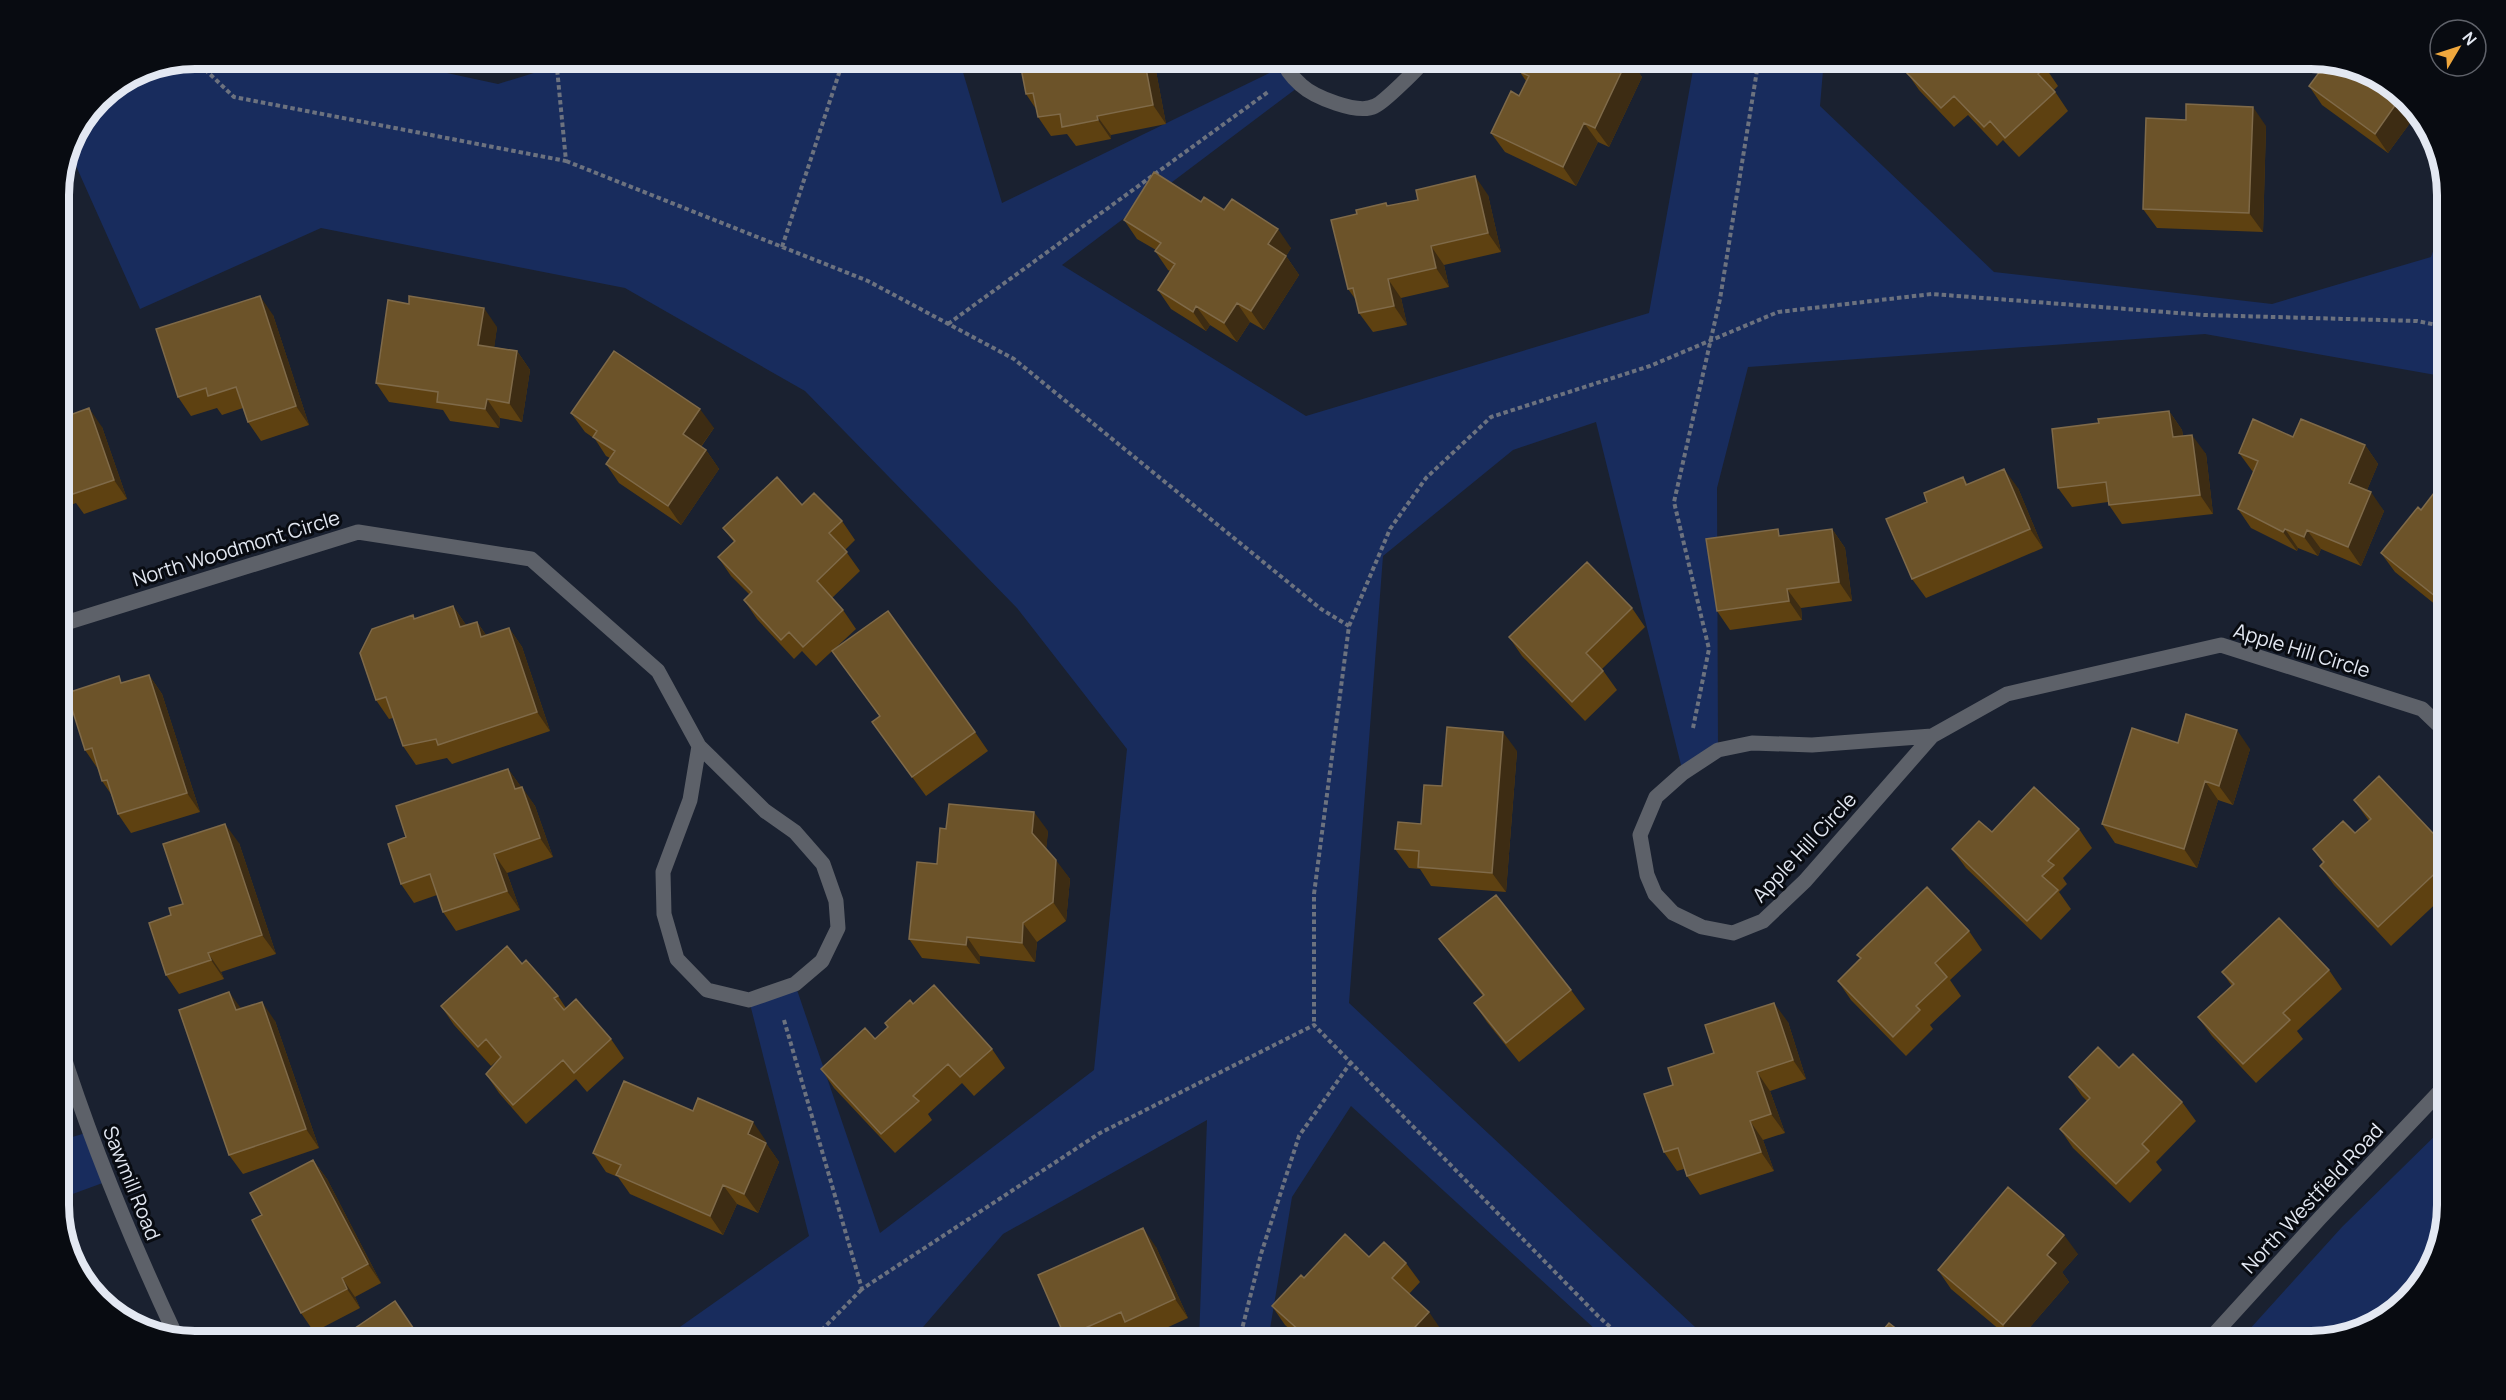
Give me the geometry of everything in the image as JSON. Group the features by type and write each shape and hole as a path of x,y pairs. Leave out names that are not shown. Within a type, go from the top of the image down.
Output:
{"street":[{"path":"1287,69 1301,85 1329,101 1360,109 1375,106 1414,69"},
{"name":"North Woodmont Circle","path":"69,622 358,532 531,559 658,670 699,746 765,811 795,831 823,864 837,901 838,928 822,961 795,984 749,1000 707,990 678,959 664,914 663,872 690,800 699,746"},
{"name":"Apple Hill Circle","path":"1932,736 1812,745 1752,742 1718,750 1683,773 1656,797 1640,835 1647,875 1655,894 1673,913 1702,927 1733,933 1763,921 1804,881 1932,736 2007,694 2221,645 2421,709 2437,724"},
{"name":"Sawmill Road","path":"69,1074 130,1236 173,1329"},
{"name":"North Westfield Road","path":"2217,1331 2437,1095"}],"path":[{"path":"205,69 234,97 566,161 868,281 1014,360 1321,609 1349,626"},
{"path":"557,69 566,161"},
{"path":"782,247 840,69"},
{"path":"1683,773 1709,649 1674,502 1720,299 1757,69"},
{"path":"948,324 1293,75"},
{"path":"1615,1331 1314,1025 1314,894 1349,626 1390,529 1426,478 1491,417 1650,366 1778,312 1932,294 2204,315 2417,321 2437,325"},
{"path":"776,991 862,1289"},
{"path":"821,1331 862,1289 1100,1133 1314,1025"},
{"path":"1242,1331 1261,1254 1299,1136 1351,1062"}],"shaded area":[{"path":"195,69 428,69 498,84 547,69 962,69 1002,203 1278,69 1287,69 1301,85 1062,265 1306,416 1649,313 1693,69 1823,69 1820,106 1994,272 2272,304 2431,257 2437,240 2437,375 2205,334 1748,367 1717,488 1718,750 1683,773 1596,422 1513,450 1383,556 1349,1003 1699,1331 1597,1331 1351,1106 1292,1197 1270,1331 1199,1331 1207,1120 1003,1234 920,1331 674,1331 809,1236 749,1000 795,984 880,1233 1094,1070 1127,749 1017,608 805,391 625,288 321,228 140,309 74,161 90,125 112,100 125,90 171,71"},
{"path":"89,1132 108,1181 69,1195 69,1138"},
{"path":"2437,1134 2437,1205 2433,1237 2420,1268 2400,1294 2374,1314 2343,1327 2311,1331 2248,1331 2342,1227"}],"building":[{"path":"1021,69 1146,69 1153,105 1097,116 1098,120 1062,127 1060,114 1038,117 1033,93 1026,94"},
{"path":"1522,69 1623,69 1595,128 1584,123 1563,167 1491,133 1511,91 1519,96 1529,76 1520,72"},
{"path":"1907,69 2043,69 2038,74 2055,92 2005,138 1990,121 1984,127 1954,96 1941,108 1905,71"},
{"path":"2321,70 2343,73 2374,86 2396,104 2375,134 2309,86"},
{"path":"2186,104 2253,107 2249,213 2143,209 2146,118 2186,120"},
{"path":"1154,172 1201,202 1204,197 1224,210 1232,199 1278,229 1268,244 1286,256 1251,311 1237,303 1224,323 1196,306 1193,312 1158,290 1175,264 1155,251 1161,243 1124,220"},
{"path":"1475,176 1488,233 1431,246 1436,268 1388,279 1394,306 1359,313 1353,288 1348,289 1331,220 1357,214 1356,210 1386,203 1387,206 1418,200 1416,190"},
{"path":"260,296 296,406 248,422 236,387 208,396 206,388 178,397 156,329"},
{"path":"409,296 484,308 478,345 517,351 509,403 487,399 485,409 437,402 438,392 376,383 388,300 409,304"},
{"path":"614,351 700,409 683,434 706,450 668,506 606,464 615,451 593,437 597,431 571,413"},
{"path":"89,408 114,480 70,495 69,492 69,415"},
{"path":"2169,411 2173,437 2192,435 2200,495 2109,505 2106,482 2058,488 2052,429 2099,423 2098,419"},
{"path":"2253,419 2293,437 2301,419 2365,445 2349,483 2371,492 2348,547 2307,530 2304,537 2285,529 2283,532 2238,509 2258,461 2239,453"},
{"path":"2004,469 2030,529 1912,579 1886,519 1927,502 1924,493 1963,477 1966,485"},
{"path":"777,477 802,505 814,493 842,521 829,533 847,552 817,581 843,610 803,647 789,632 781,640 744,600 752,592 718,557 735,541 723,528"},
{"path":"2437,489 2437,598 2381,553 2418,507 2421,510"},
{"path":"1778,529 1779,536 1832,529 1839,582 1787,589 1789,601 1717,611 1706,539"},
{"path":"1587,562 1632,608 1586,653 1603,671 1572,702 1509,637"},
{"path":"453,606 460,627 477,622 481,637 509,628 537,712 438,745 436,739 403,746 386,697 376,700 360,653 372,629 413,615 414,619"},
{"path":"888,611 975,732 912,777 872,722 880,716 832,651"},
{"path":"149,675 187,793 118,814 107,780 102,781 92,748 85,750 69,699 69,692 119,676 121,683"},
{"path":"2186,714 2237,730 2219,786 2205,781 2184,849 2102,824 2132,728 2178,743"},
{"path":"1447,727 1503,732 1492,873 1418,867 1419,851 1395,849 1398,822 1421,824 1424,785 1442,786"},
{"path":"508,769 515,789 522,787 540,838 494,854 507,891 443,912 430,874 401,884 388,844 406,837 396,806"},
{"path":"2379,776 2437,837 2437,871 2378,927 2320,866 2324,862 2313,849 2343,821 2355,833 2371,819 2354,800"},
{"path":"2034,787 2079,829 2048,861 2054,865 2042,876 2058,890 2027,921 1952,849 1979,821 1992,832"},
{"path":"949,804 1034,812 1032,833 1056,860 1053,902 1023,923 1022,943 967,937 966,945 909,939 917,862 937,864 940,828 946,829"},
{"path":"225,824 262,935 208,953 211,960 166,975 149,923 171,915 169,908 183,904 163,844"},
{"path":"1927,887 1969,931 1935,963 1947,977 1916,1006 1920,1010 1893,1037 1838,981 1861,958 1857,955"},
{"path":"1496,895 1571,990 1506,1043 1474,1003 1484,995 1439,939"},
{"path":"2279,918 2329,970 2283,1013 2290,1020 2243,1064 2198,1017 2234,984 2222,972"},
{"path":"507,946 522,964 526,960 558,996 554,998 564,1010 576,999 611,1039 574,1073 563,1060 513,1105 486,1074 501,1057 486,1039 478,1047 441,1006"},
{"path":"934,985 992,1049 960,1077 948,1064 913,1096 919,1101 881,1134 821,1069 865,1028 875,1039 888,1027 885,1023 910,1000 913,1004"},
{"path":"229,992 236,1010 262,1002 306,1129 229,1155 179,1010"},
{"path":"1774,1003 1793,1060 1757,1072 1771,1114 1750,1121 1761,1152 1687,1176 1678,1148 1664,1152 1644,1094 1673,1085 1668,1068 1714,1053 1705,1025"},
{"path":"2098,1047 2119,1068 2133,1054 2182,1102 2142,1144 2149,1151 2116,1184 2060,1129 2090,1098 2069,1077"},
{"path":"624,1081 693,1111 698,1098 753,1122 748,1134 766,1143 744,1194 723,1185 710,1216 616,1175 621,1165 593,1153"},
{"path":"313,1160 368,1264 342,1278 347,1289 301,1313 252,1220 262,1215 250,1193"},
{"path":"2008,1187 2064,1235 2047,1255 2056,1263 2003,1325 1938,1270"},
{"path":"1143,1228 1175,1299 1125,1322 1121,1312 1078,1331 1062,1331 1038,1275"},
{"path":"1345,1234 1369,1257 1384,1242 1406,1263 1392,1278 1429,1312 1411,1331 1300,1331 1272,1306 1301,1275 1304,1278"},
{"path":"395,1301 415,1331 351,1331"},
{"path":"1889,1323 1899,1331 1882,1331"}]}
